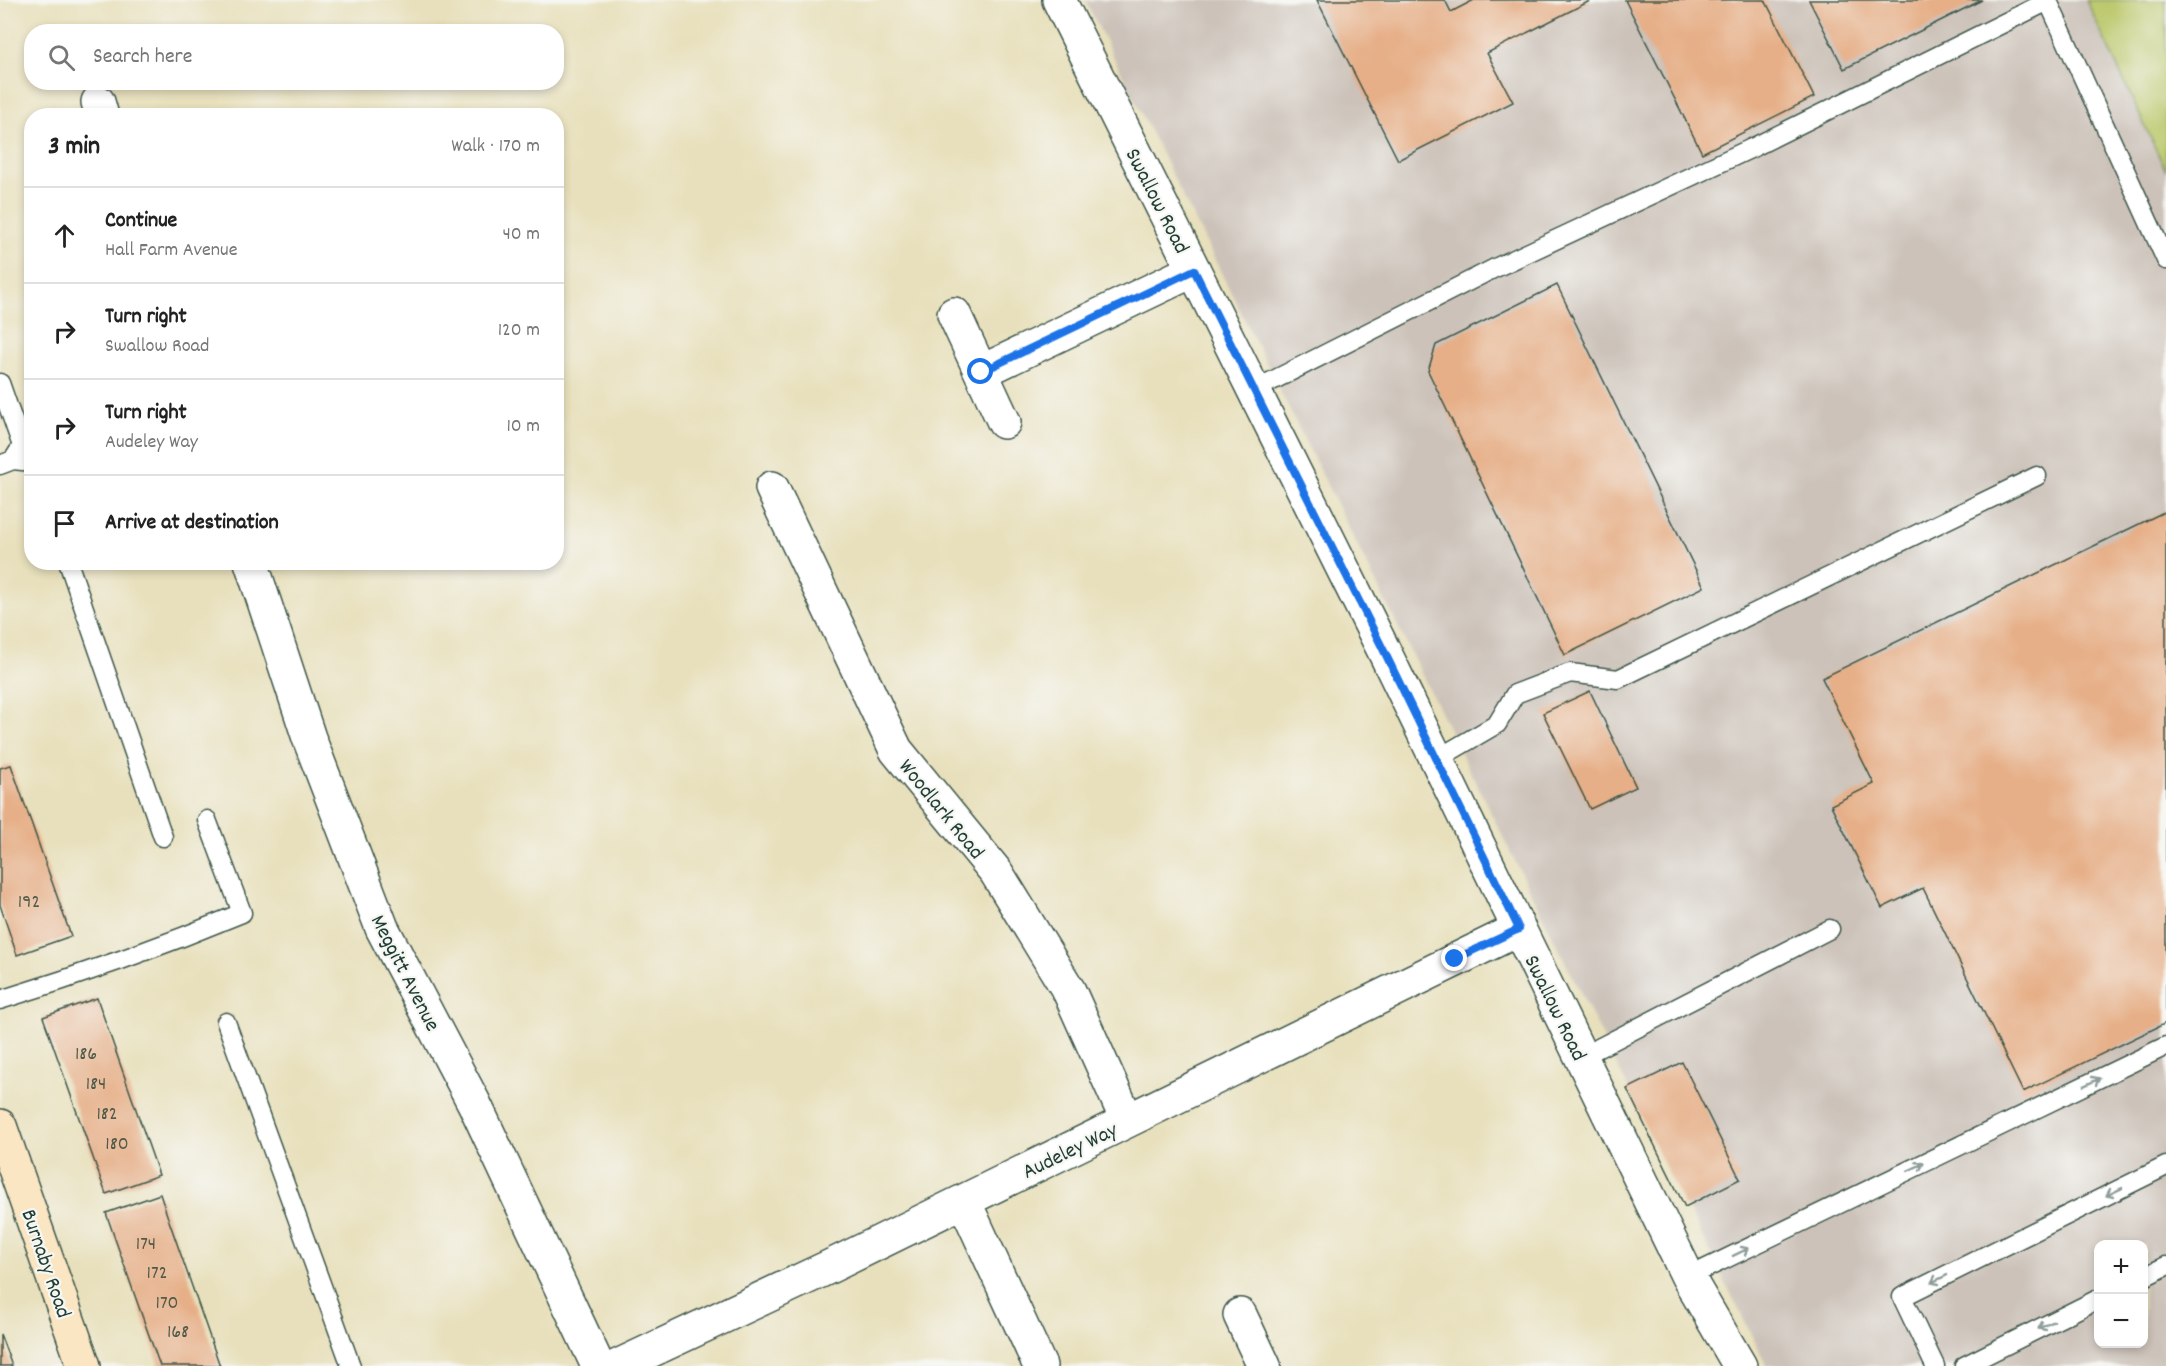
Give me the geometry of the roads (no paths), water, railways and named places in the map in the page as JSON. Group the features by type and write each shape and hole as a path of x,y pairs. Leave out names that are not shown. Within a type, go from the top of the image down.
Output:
{"street":[{"name":"Swallow Road","path":"1059,0 1437,759 1688,1277 1740,1366"},
{"path":"981,372 1194,270"},
{"path":"954,314 1004,422"},
{"name":"Woodlark Road","path":"772,488 896,750 996,872 1069,991 1127,1120"},
{"name":"Meggitt Avenue","path":"254,570 309,738 382,928 474,1103 598,1366"},
{"name":"Audeley Way","path":"618,1366 829,1267 1519,929"},
{"name":"Burnaby Road","path":"0,1126 84,1366"},
{"path":"964,1201 1040,1366"},
{"path":"1240,1316 1264,1366"}],"lane":[{"path":"1254,390 1493,269 1744,151 2048,1 2166,260"},
{"path":"0,383 22,446 15,463"},
{"path":"1437,759 1497,724 1515,694 1570,674 1618,680 2037,476"},
{"path":"71,570 163,837"},
{"path":"0,1000 179,938 242,913 207,820"},
{"path":"1581,1057 1830,929"},
{"path":"226,1022 351,1366"},
{"path":"1688,1277 2166,1046"},
{"path":"1935,1366 1902,1297 2166,1166"},
{"path":"2148,1275 2166,1266"},
{"path":"1964,1366 2094,1301"}]}
